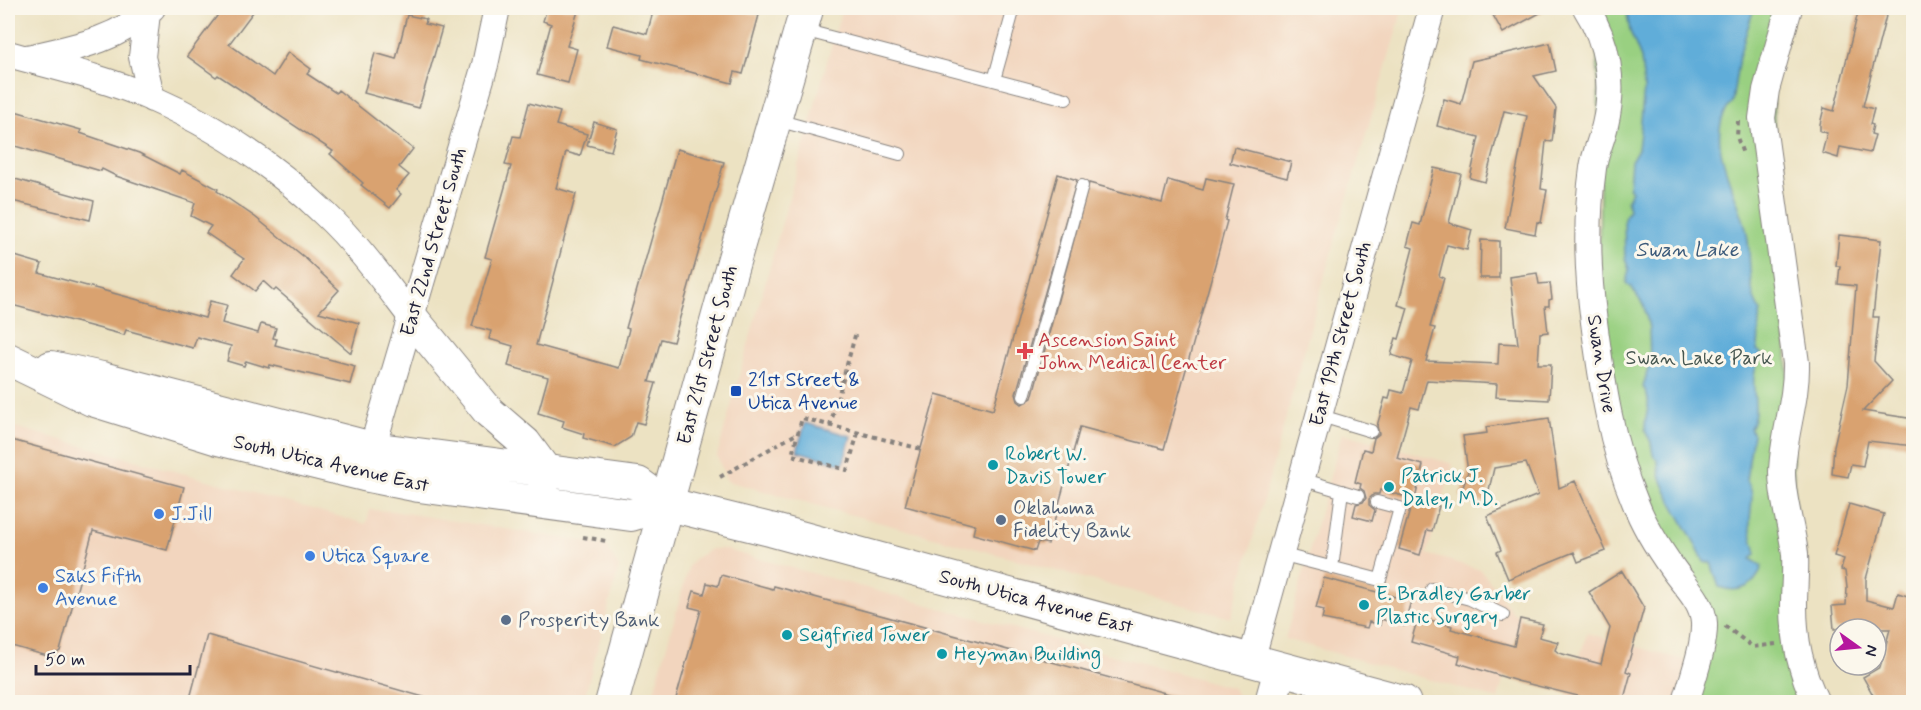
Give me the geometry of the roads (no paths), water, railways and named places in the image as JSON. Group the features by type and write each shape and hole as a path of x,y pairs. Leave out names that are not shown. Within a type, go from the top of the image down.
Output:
{"main road":[{"name":"East 21st Street South","path":"612,702 802,14"},
{"name":"South Utica Avenue East","path":"667,504 772,530 1404,702"}],"street":[{"name":"East 22nd Street South","path":"368,462 485,65 497,8"},
{"name":"East 19th Street South","path":"1271,702 1266,665 1280,554 1432,8"},
{"name":"Swan Drive","path":"1586,8 1594,21 1605,51 1610,79 1605,125 1593,165 1587,234 1588,277 1606,408 1619,457 1635,503 1653,539 1700,607 1704,622 1686,702"},
{"path":"1789,8 1766,90 1762,118 1796,363 1797,383 1782,472 1783,496 1797,579 1796,642 1799,660 1816,702"},
{"path":"150,10 142,57 152,99"},
{"path":"15,56 85,46 122,30 150,10"},
{"path":"15,56 106,81 152,99 216,131 275,170 326,214 372,266 489,412 525,443 545,470 542,503"},
{"name":"South Utica Avenue East","path":"8,359 92,400 218,439 368,462 545,470 638,483 667,504"},
{"name":"South Utica Avenue East","path":"368,462 420,486 631,515 667,504"}],"lane":[{"path":"994,80 1014,8"},
{"path":"802,14 994,80 1066,99"},
{"path":"774,119 900,154"},
{"path":"1024,396 1082,186"},
{"path":"1318,416 1371,431"},
{"path":"1301,480 1358,496"},
{"path":"1332,568 1342,491"},
{"path":"1280,554 1380,580 1400,508 1377,502"},
{"path":"1432,589 1470,599 1503,615"}],"water":[{"name":"Swan Lake","path":"1626,8 1754,8 1739,56 1732,103 1723,117 1720,133 1725,167 1747,234 1753,295 1761,312 1757,350 1761,353 1754,376 1755,416 1750,428 1753,434 1746,480 1751,491 1750,526 1756,554 1751,559 1762,566 1756,579 1740,589 1719,587 1711,563 1704,562 1669,498 1659,472 1658,461 1653,455 1645,430 1648,398 1643,387 1650,361 1649,328 1644,306 1626,283 1629,270 1625,258 1624,219 1629,210 1627,200 1632,191 1629,188 1631,161 1638,149 1644,88 1641,58 1630,31"},
{"path":"805,423 851,436 843,464 797,451"}],"place":[{"name":"Ascension Saint John Medical Center","path":"1025,351"},
{"name":"21st Street & Utica Avenue","path":"736,391"},
{"name":"Robert W. Davis Tower","path":"993,465"},
{"name":"Patrick J. Daley, M.D.","path":"1389,487"},
{"name":"J.Jill","path":"159,514"},
{"name":"Oklahoma Fidelity Bank","path":"1001,520"},
{"name":"Utica Square","path":"310,556"},
{"name":"Saks Fifth Avenue","path":"43,588"},
{"name":"E. Bradley Garber Plastic Surgery","path":"1364,605"},
{"name":"Prosperity Bank","path":"506,620"},
{"name":"Seigfried Tower","path":"787,635"},
{"name":"Heyman Building","path":"942,654"}],"park label":[{"name":"Swan Lake Park","path":"1699,358"}]}
